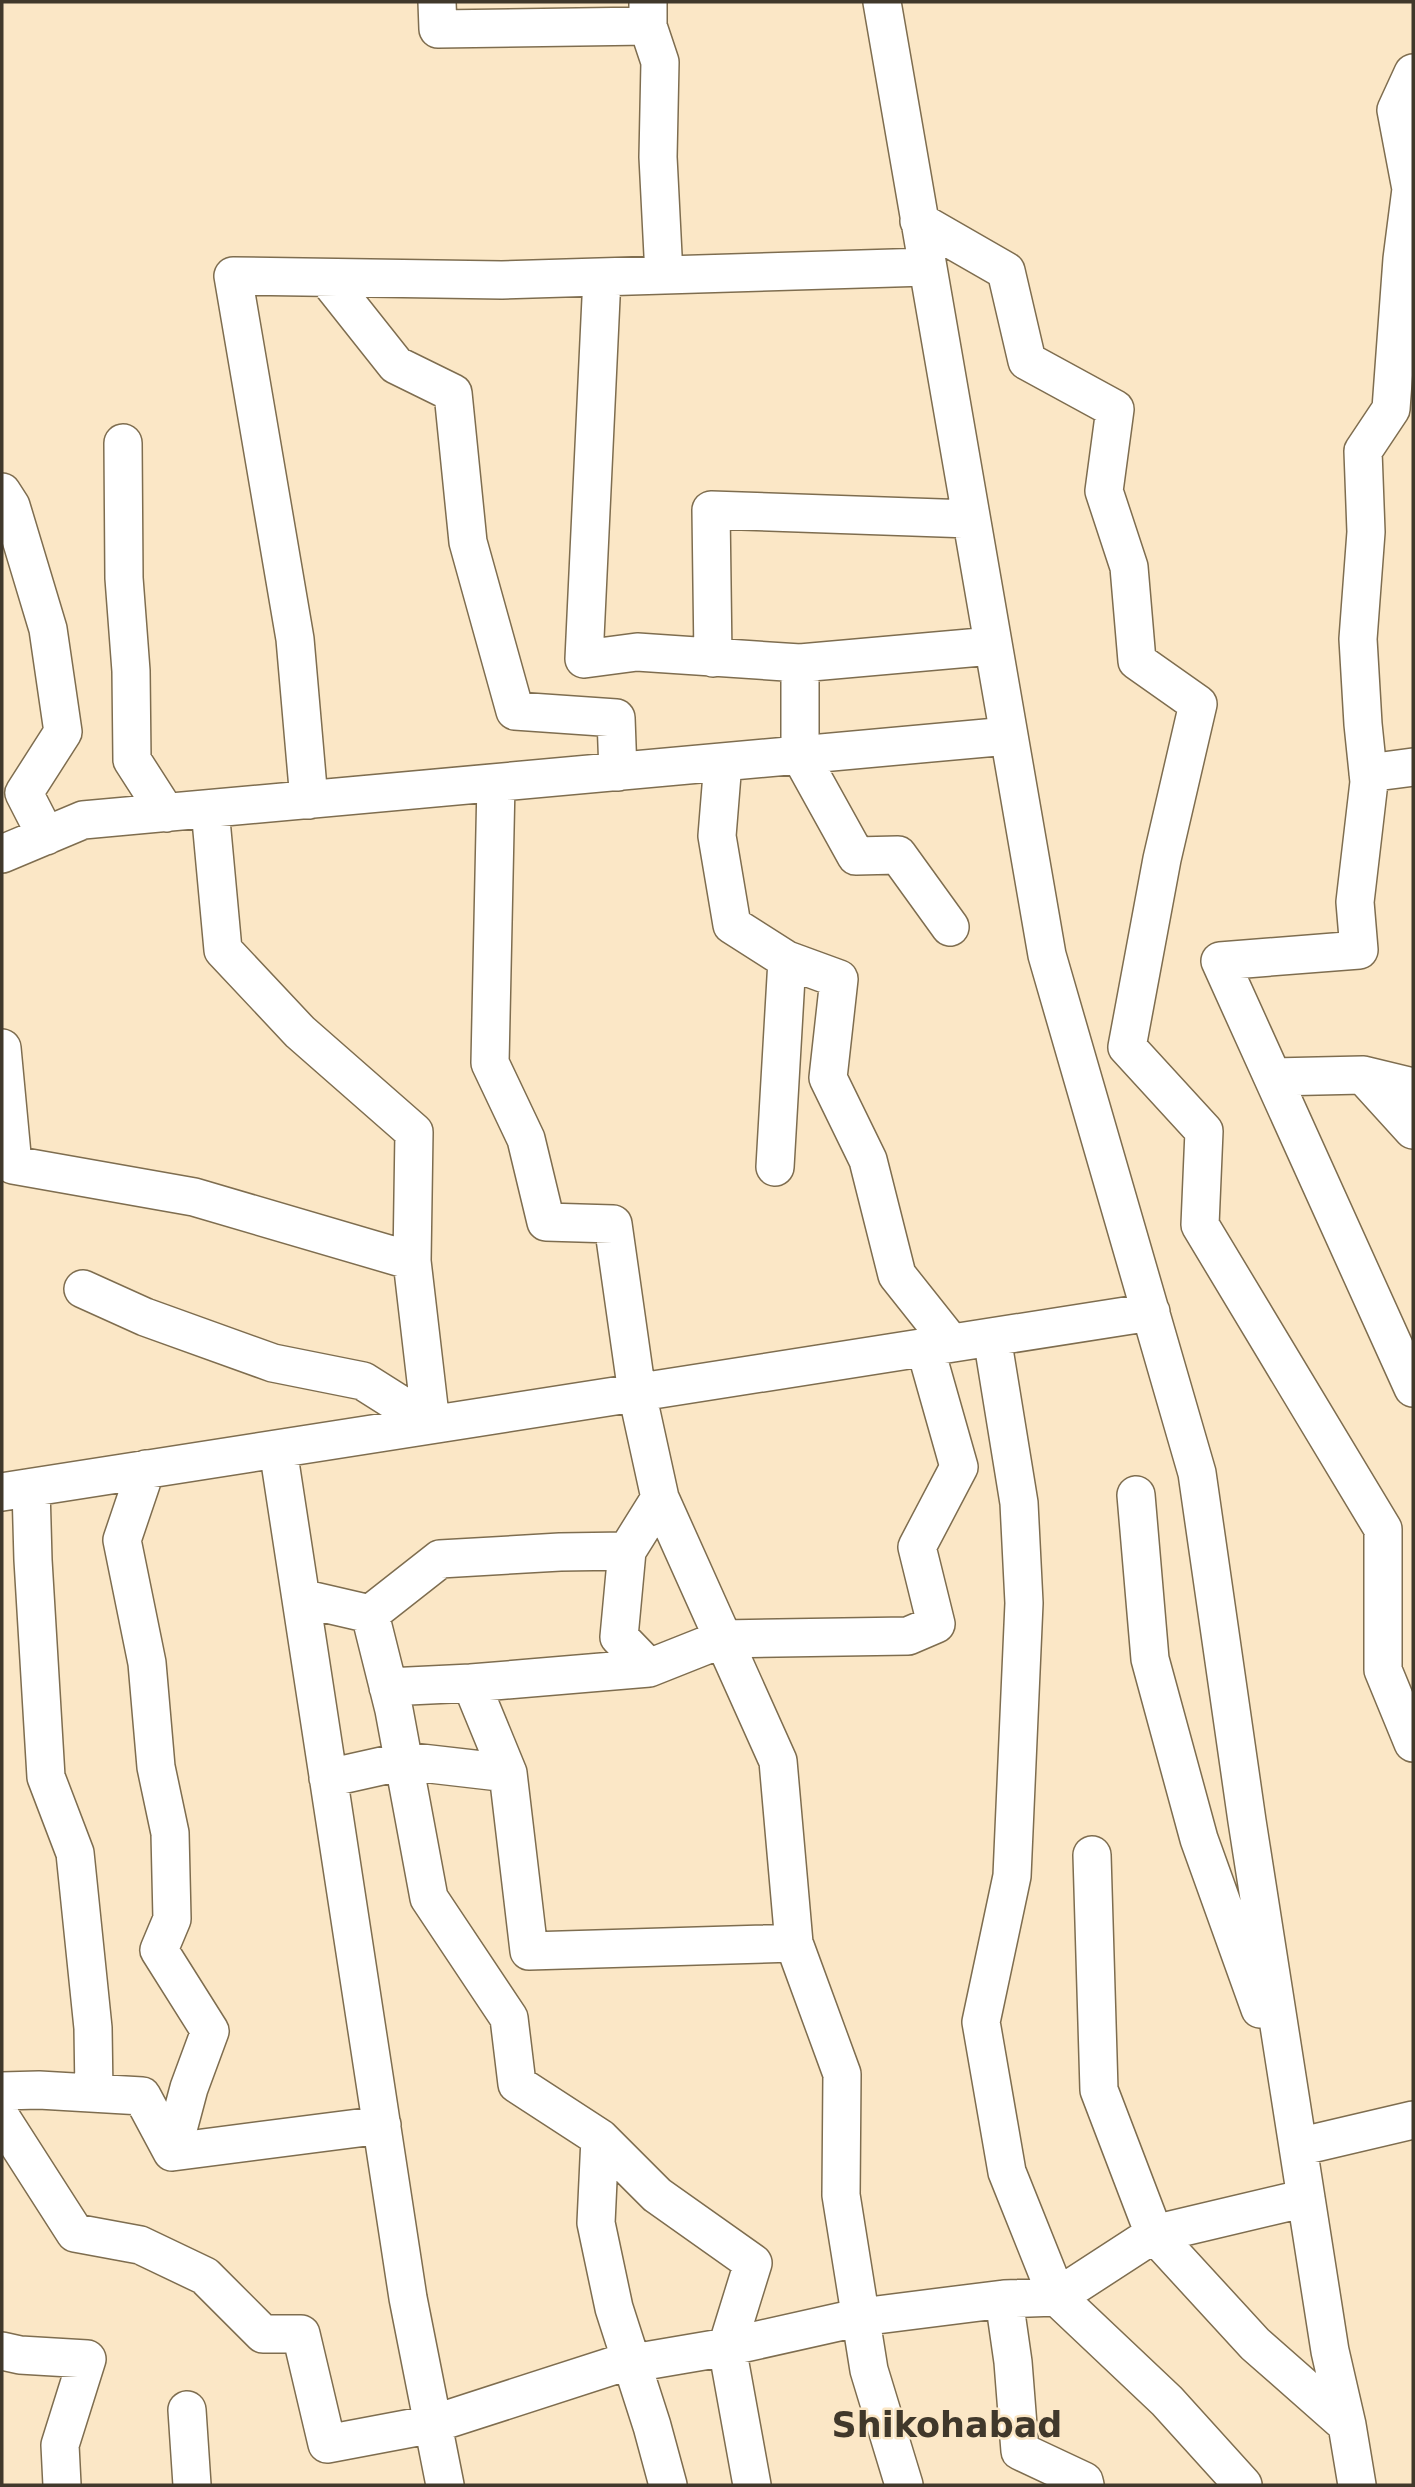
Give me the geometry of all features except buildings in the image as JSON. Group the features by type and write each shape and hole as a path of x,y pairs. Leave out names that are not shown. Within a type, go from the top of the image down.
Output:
{"street":[{"path":"437,2 438,29 648,14 660,62 658,157 664,275"},
{"path":"882,2 1046,954 1197,1473 1247,1821 1330,2351 1357,2485"},
{"path":"1413,73 1396,110 1410,189 1391,409 1363,452 1366,532 1358,639 1368,794 1355,902 1359,950 1220,961 1413,1388"},
{"path":"919,221 1006,271 1027,361 1115,409 1104,491 1129,568 1137,660 1198,704 1163,859 1127,1047 1204,1131 1200,1225 1383,1529 1383,1670 1413,1743"},
{"path":"309,800 295,639 233,276 502,280 926,267"},
{"path":"602,277 584,659 637,652 800,663 992,646"},
{"path":"327,278 396,365 453,393 468,542 515,711 616,718 618,772"},
{"path":"123,443 124,578 131,671 132,760 166,813"},
{"path":"2,492 11,506 48,629 63,732 24,793 46,836"},
{"path":"713,658 711,510 970,519"},
{"path":"800,663 800,755 856,856 898,855 950,927"},
{"path":"2,854 83,820 1008,736"},
{"path":"388,1687 471,1684 649,1668 722,1639 908,1636 936,1624 917,1547 959,1467 938,1345 897,1275 868,1160 828,1078 839,979 787,960 732,925 717,836 723,762"},
{"path":"1368,774 1413,767"},
{"path":"496,783 490,1063 526,1139 547,1222 613,1224 637,1393 660,1498 778,1761 794,1942 842,2074 841,2194 869,2370 904,2485"},
{"path":"210,809 223,950 300,1032 414,1132 412,1261 432,1424"},
{"path":"775,1167 787,960"},
{"path":"2,1048 13,1165 194,1197 412,1261"},
{"path":"1273,1077 1363,1075 1413,1087"},
{"path":"1363,1075 1413,1130"},
{"path":"83,1289 145,1317 273,1363 363,1381 432,1424"},
{"path":"94,2094 93,2028 75,1853 46,1777 33,1560 17,1490 1151,1312"},
{"path":"992,1337 1019,1503 1024,1603 1012,1876 981,2022 1007,2172 1057,2297 1167,2401 1242,2485"},
{"path":"278,1449 408,2298 444,2485"},
{"path":"146,1469 122,1540 147,1663 156,1767 170,1833 172,1919 159,1950 210,2031 189,2088 172,2152"},
{"path":"1136,1496 1150,1659 1199,1839 1289,2088"},
{"path":"649,1668 619,1637 627,1551 660,1498"},
{"path":"370,1614 440,1559 627,1551"},
{"path":"301,1598 370,1614"},
{"path":"370,1614 404,1761 429,1898 509,2018 517,2084 600,2138 657,2195 753,2263 727,2347 752,2485"},
{"path":"471,1684 508,1773 529,1951 794,1942"},
{"path":"328,1778 404,1761 508,1773"},
{"path":"1092,1854 1099,2090 1154,2234 1255,2344 1347,2426"},
{"path":"2,2091 39,2090 142,2096 172,2152"},
{"path":"2,2119 75,2233 140,2245 205,2276 263,2334 301,2333 327,2444 433,2424 631,2360 633,2363 727,2347 861,2317 1004,2299 1057,2297 1154,2234 1306,2199"},
{"path":"1298,2147 1413,2120"},
{"path":"172,2152 382,2125"},
{"path":"600,2138 596,2223 614,2308 668,2485"},
{"path":"1004,2299 1013,2362 1020,2451 1084,2481 1084,2485"},
{"path":"2,2351 20,2355 87,2359 60,2445 62,2485"},
{"path":"187,2410 192,2485"}],"district":[{"name":"Shikohabad","path":"947,2425"}]}
